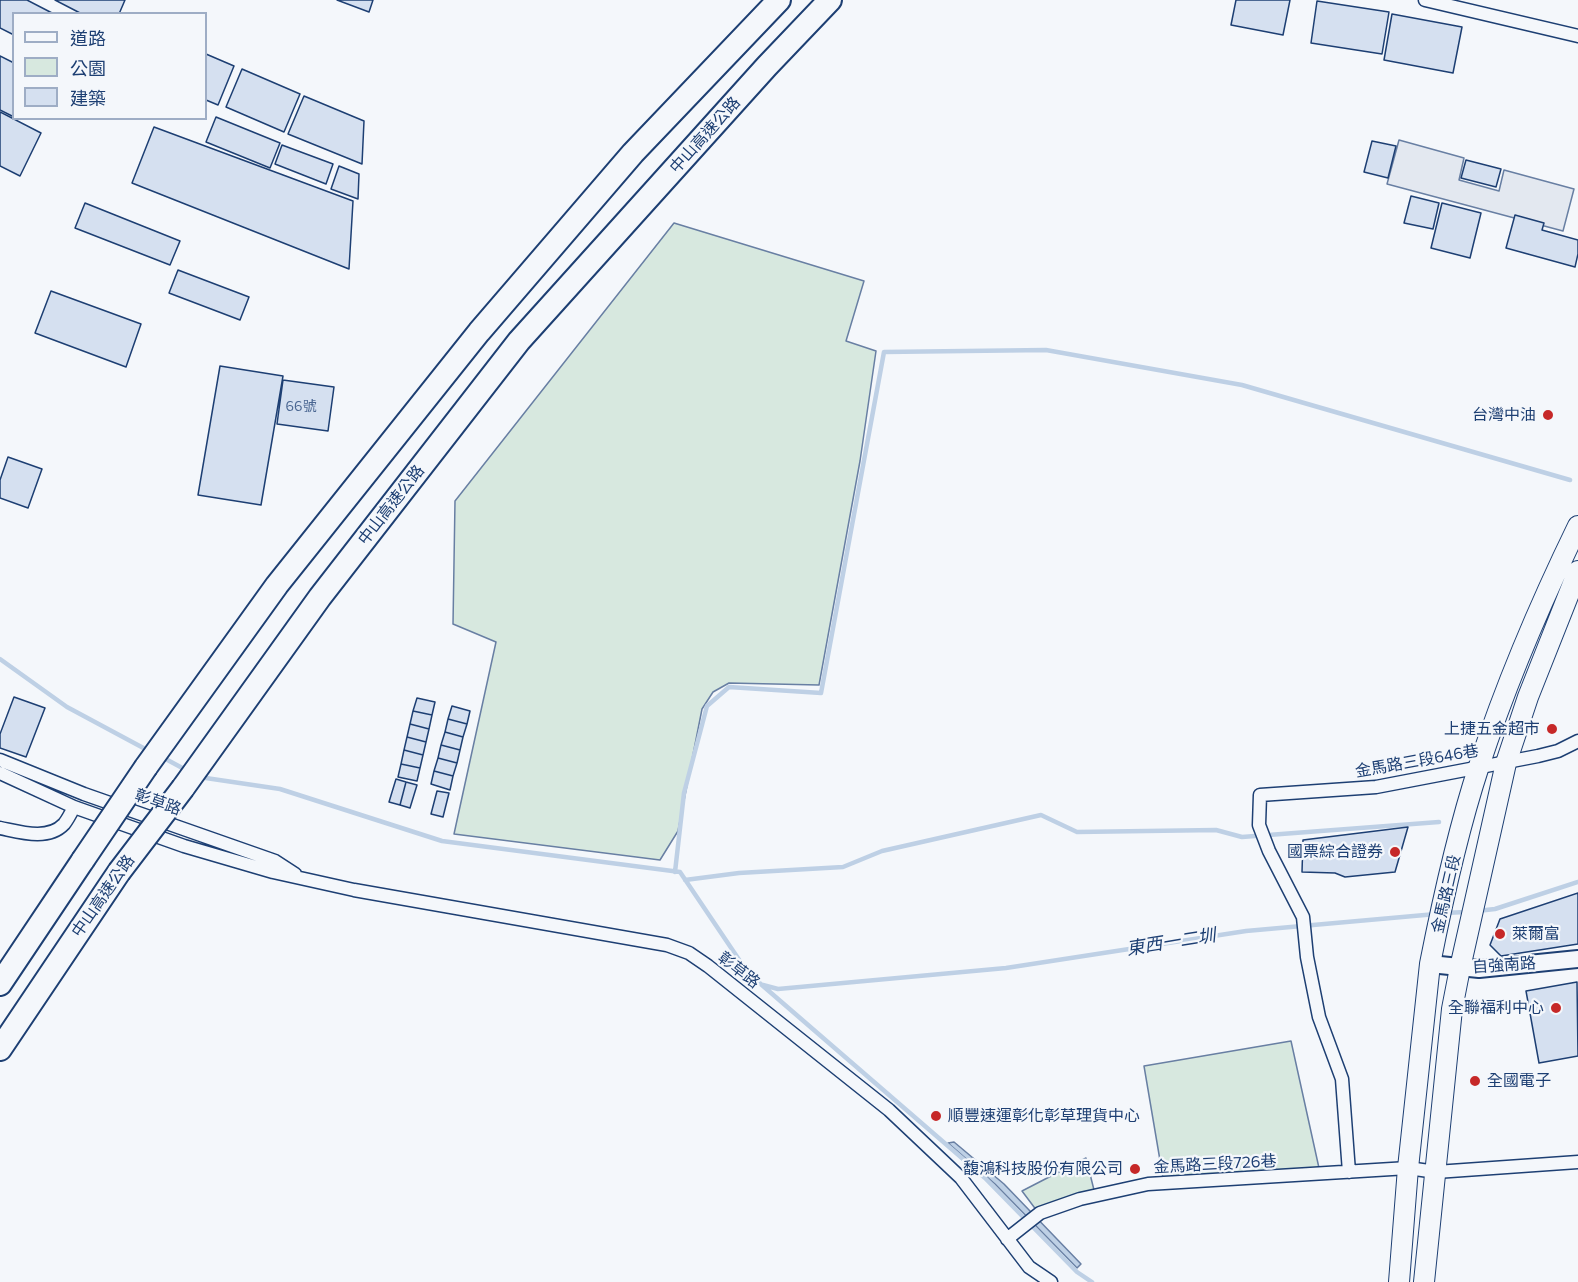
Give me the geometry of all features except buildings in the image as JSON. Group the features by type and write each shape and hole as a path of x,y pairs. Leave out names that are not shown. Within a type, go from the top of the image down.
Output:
{"highway":[{"path":"0,984 152,758 277,585 479,332 633,153 779,0"},
{"name":"中山高速公路","path":"0,1049 119,872 320,597 519,341 767,66 830,0"}],"main road":[{"name":"金馬路三段","path":"1399,1282 1408,1168 1430,964 1463,820 1497,715 1551,582 1578,526"},
{"name":"金馬路三段","path":"1425,1282 1452,1009 1460,968 1506,763 1528,697 1578,571"}],"street":[{"path":"1425,0 1578,36"},
{"name":"金馬路三段646巷","path":"1349,1172 1342,1079 1319,1017 1303,917 1266,844 1259,825 1260,795 1376,788 1558,751 1578,741"},
{"name":"彰草路","path":"0,760 84,794 275,861 304,879"},
{"name":"彰草路","path":"0,773 74,807 184,846 273,872 354,890 667,945 689,953 889,1110 961,1178 1029,1267 1051,1282"},
{"path":"0,828 35,834 47,833 63,825 74,807"},
{"name":"自強南路","path":"1430,964 1479,969 1578,960"},
{"name":"金馬路三段726巷","path":"1007,1239 1040,1213 1080,1199 1148,1184 1408,1168 1436,1172 1578,1162"}],"green space":[{"path":"674,223 864,281 846,341 876,351 860,461 819,685 729,683 713,692 702,709 678,831 660,860 454,834 496,642 453,624 455,501"},
{"path":"1291,1041 1319,1168 1163,1178 1144,1066"},
{"path":"1086,1158 1094,1190 1037,1211 1022,1191"}],"shaded area":[{"path":"1399,140 1464,158 1459,180 1499,191 1504,170 1574,189 1563,231 1387,184"}],"water":[{"path":"954,1142 1004,1184 1081,1264 1077,1268 995,1184 948,1143"}],"waterway":[{"path":"675,872 684,793 707,706 729,687 821,693 884,352 1046,350 1242,385 1570,480"},
{"path":"0,659 67,707 149,751"},
{"path":"162,757 186,770"},
{"path":"199,777 280,789 442,841 680,872 748,973 985,1178 1077,1272 1092,1282"},
{"path":"685,880 739,873 843,867 882,851 1041,815 1077,832 1216,830 1242,837 1439,822"},
{"name":"東西一二圳","path":"1477,911 1495,909 1578,882"},
{"name":"東西一二圳","path":"1444,913 1466,912"},
{"name":"東西一二圳","path":"763,985 778,989 1006,968 1246,931 1436,914"}],"place":[{"name":"台灣中油","path":"1548,415"},
{"name":"上捷五金超市","path":"1552,729"},
{"name":"國票綜合證券","path":"1395,852"},
{"name":"萊爾富","path":"1500,934"},
{"name":"全聯福利中心","path":"1556,1008"},
{"name":"全國電子","path":"1475,1081"},
{"name":"順豐速運彰化彰草理貨中心","path":"936,1116"},
{"name":"馥鴻科技股份有限公司","path":"1135,1169"}]}
